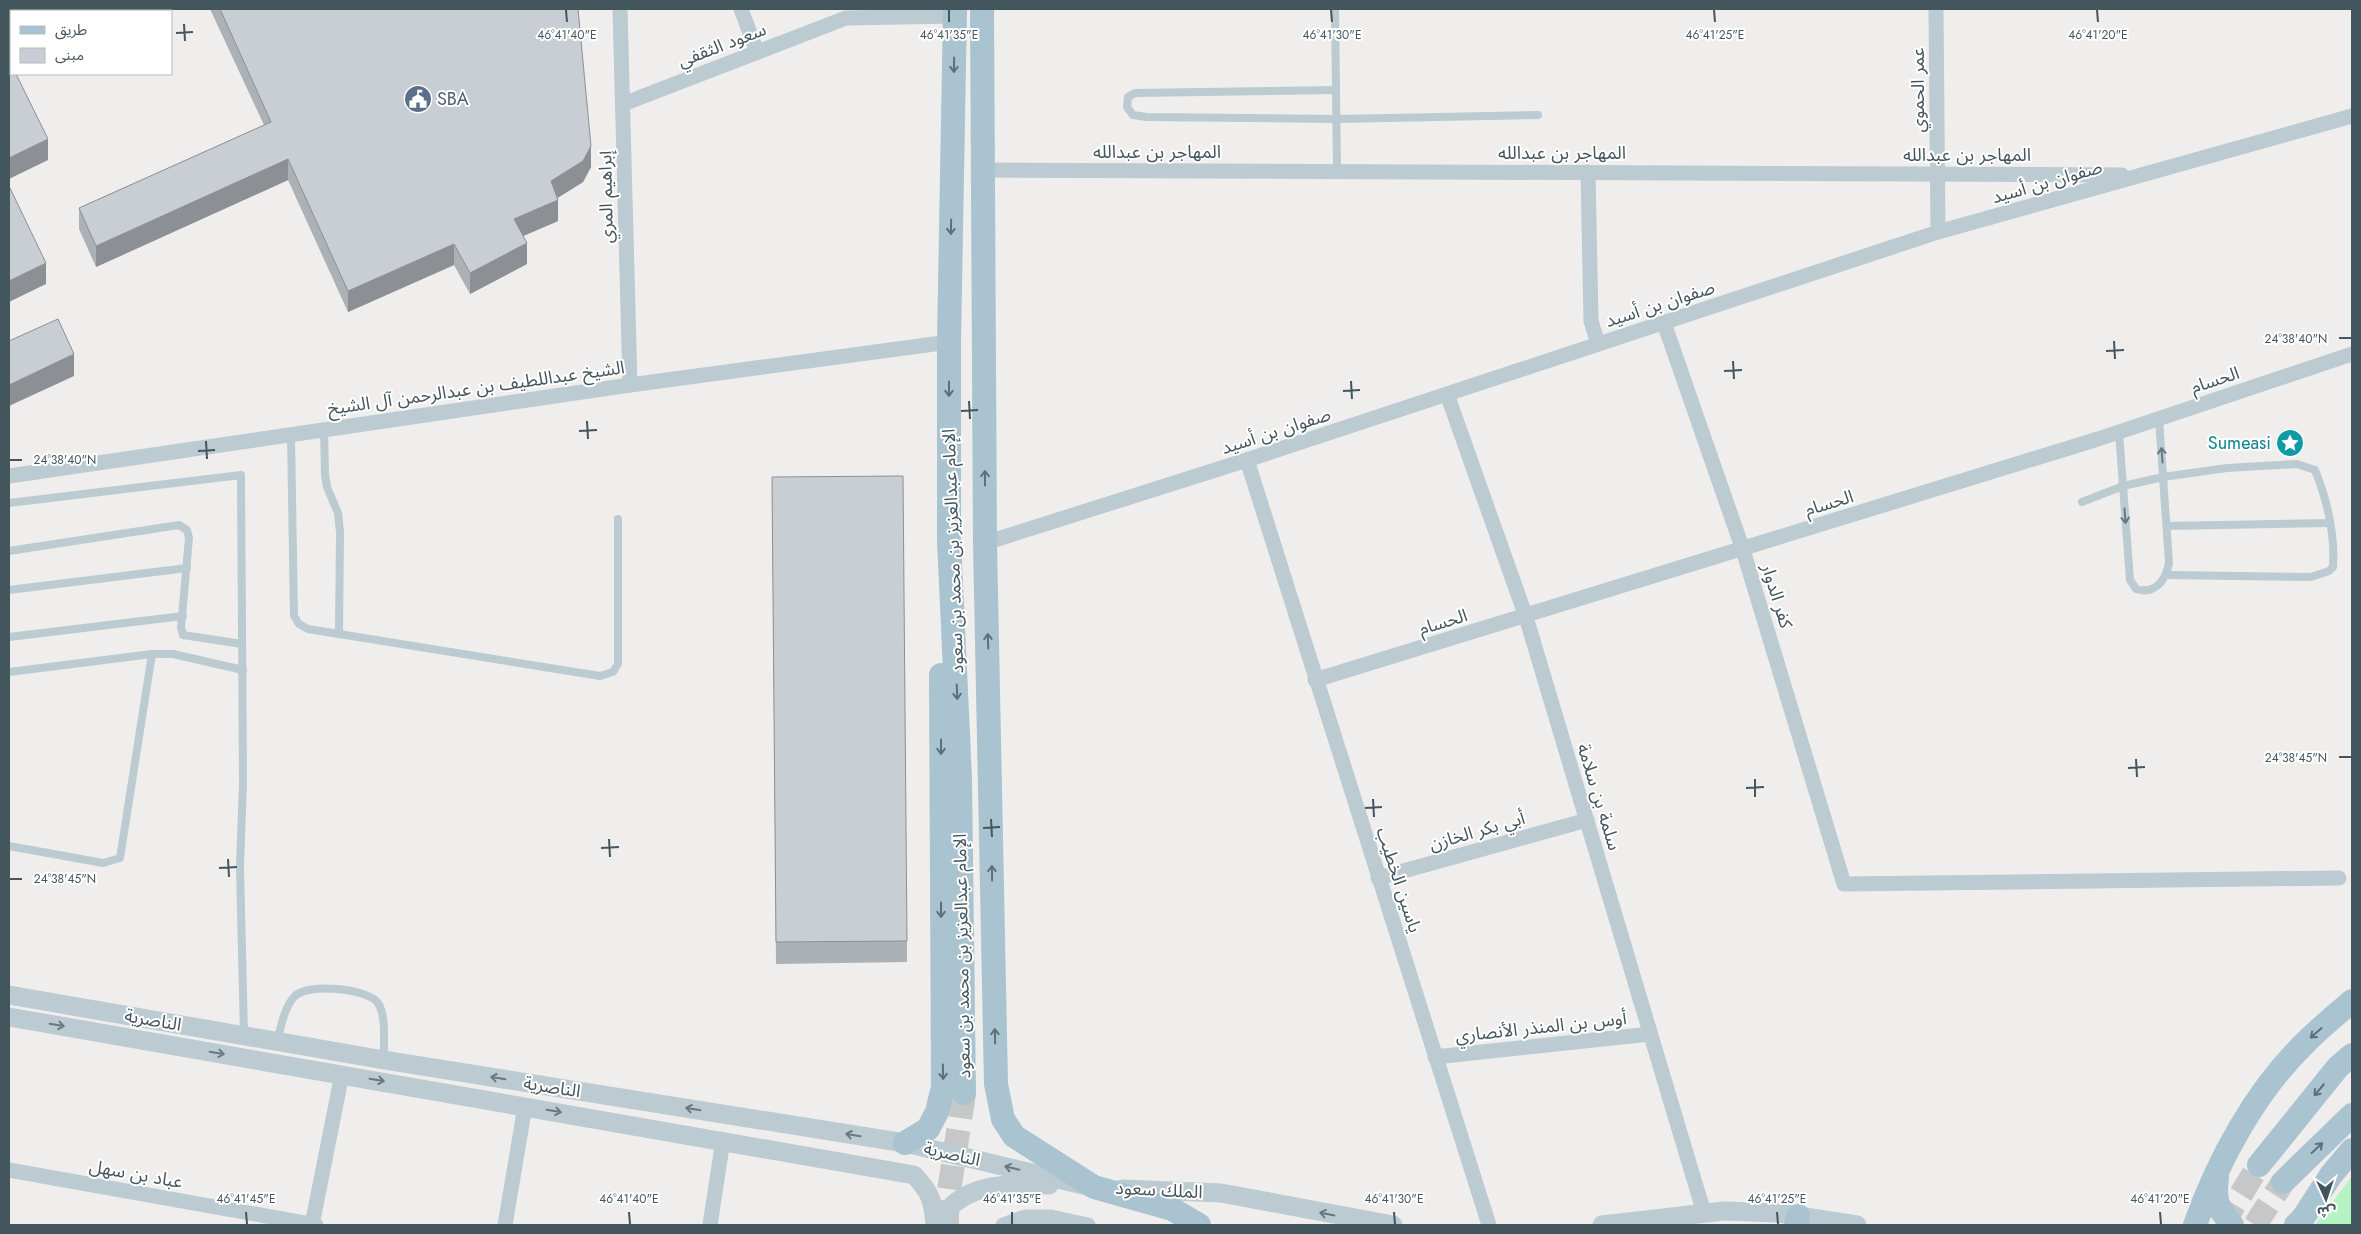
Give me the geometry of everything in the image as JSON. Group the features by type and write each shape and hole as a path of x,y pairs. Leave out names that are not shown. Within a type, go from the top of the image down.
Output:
{"main road":[{"name":"الإمام عبدالعزيز بن محمد بن سعود","path":"955,12 949,342 949,541 956,655 960,778 964,1093"},
{"name":"الإمام عبدالعزيز بن محمد بن سعود","path":"982,18 985,543 996,1084 1003,1119 1014,1136 1094,1187 1172,1209 1199,1225"},
{"path":"905,1143 928,1129 937,1112 943,1086 941,664 949,541"},
{"path":"2195,1225 2219,1163 2265,1090 2305,1042 2352,1001"},
{"path":"2259,1165 2338,1067 2352,1055"},
{"path":"2283,1182 2352,1115"},
{"path":"2296,1225 2303,1218 2331,1175 2352,1150"},
{"path":"2219,1163 2215,1194 2218,1208 2232,1225"}],"street":[{"name":"إبراهيم المري","path":"620,9 630,385"},
{"path":"741,9 756,52"},
{"name":"عمر الحموي","path":"1936,9 1938,232"},
{"name":"سعود الثقفي","path":"622,104 846,18 955,12"},
{"name":"صفوان بن أسيد","path":"985,543 1247,460 1938,232 2352,116"},
{"name":"المهاجر بن عبدالله","path":"984,170 2141,175"},
{"path":"1588,172 1591,321 1598,344"},
{"name":"كفر الدوار","path":"1664,323 1743,550 1844,884 2339,878"},
{"name":"الشيخ عبداللطيف بن عبدالرحمن آل الشيخ","path":"9,476 630,385 949,342"},
{"name":"الحسام","path":"1315,680 1526,617 2119,432 2352,354"},
{"name":"سلمة بن سلامة","path":"1447,394 1526,617 1704,1213"},
{"name":"ياسين الخطيب","path":"1247,460 1315,680 1489,1225"},
{"name":"أبي بكر الخازن","path":"1378,878 1586,820"},
{"name":"الناصرية","path":"9,995 384,1060 905,1143 1094,1187"},
{"name":"الناصرية","path":"9,1017 723,1140 914,1175 927,1189 933,1203 935,1225"},
{"name":"أوس بن المنذر الأنصاري","path":"1435,1057 1650,1034"},
{"path":"314,1225 342,1074"},
{"path":"505,1225 525,1106"},
{"path":"710,1225 723,1140"},
{"name":"عباد بن سهل","path":"9,1170 314,1225"},
{"name":"الملك سعود","path":"935,1225 955,1202 971,1192 1025,1184 1221,1194 1392,1225"},
{"path":"1602,1225 1724,1211 1797,1221 1857,1225"},
{"path":"1003,1225 1025,1217 1051,1217 1088,1225"}],"lane":[{"path":"1335,9 1337,171"},
{"path":"1336,90 1135,93 1128,97 1127,107 1133,115 1146,117 1336,119 1538,115"},
{"path":"2119,432 2130,580 2136,589 2142,591 2157,587 2167,575 2169,563 2159,419"},
{"path":"324,430 325,475 327,487 338,513 340,532 339,634"},
{"path":"291,435 294,616 299,624 308,629 600,676 613,672 618,664 618,519"},
{"path":"2082,502 2123,486 2163,477 2227,468 2297,464 2315,470 2321,486 2334,549 2333,567 2329,571 2311,577 2167,575"},
{"path":"9,503 241,475 243,783 240,866 244,1036"},
{"path":"2167,526 2329,523"},
{"path":"9,551 179,525 187,530 189,538 181,627 183,635 242,644"},
{"path":"9,590 187,568"},
{"path":"9,637 183,616"},
{"path":"9,672 152,654 173,654 197,658 243,670"},
{"path":"9,846 103,863 120,858 152,654"},
{"path":"277,1042 288,1005 296,994 309,989 351,990 368,995 378,1004 382,1018 384,1060"}],"green space":[{"path":"2352,1176 2352,1225 2315,1225"}],"building":[{"name":"SBA","path":"220,9 578,9 591,146 583,161 551,181 558,200 514,219 527,243 470,273 454,244 348,291 288,159 96,246 79,208 271,122"},
{"path":"9,75 16,75 48,139 9,158"},
{"path":"9,186 46,263 9,281"},
{"path":"58,319 74,354 9,385 9,341"},
{"path":"903,476 907,941 776,942 772,477"}],"tunnel":[{"path":"947,1225 947,1204 964,1093"},
{"path":"2222,1225 2259,1165"},
{"path":"2255,1225 2283,1182"}],"place":[{"name":"SBA","path":"418,99"},
{"name":"Sumeasi","path":"2290,443"}]}
